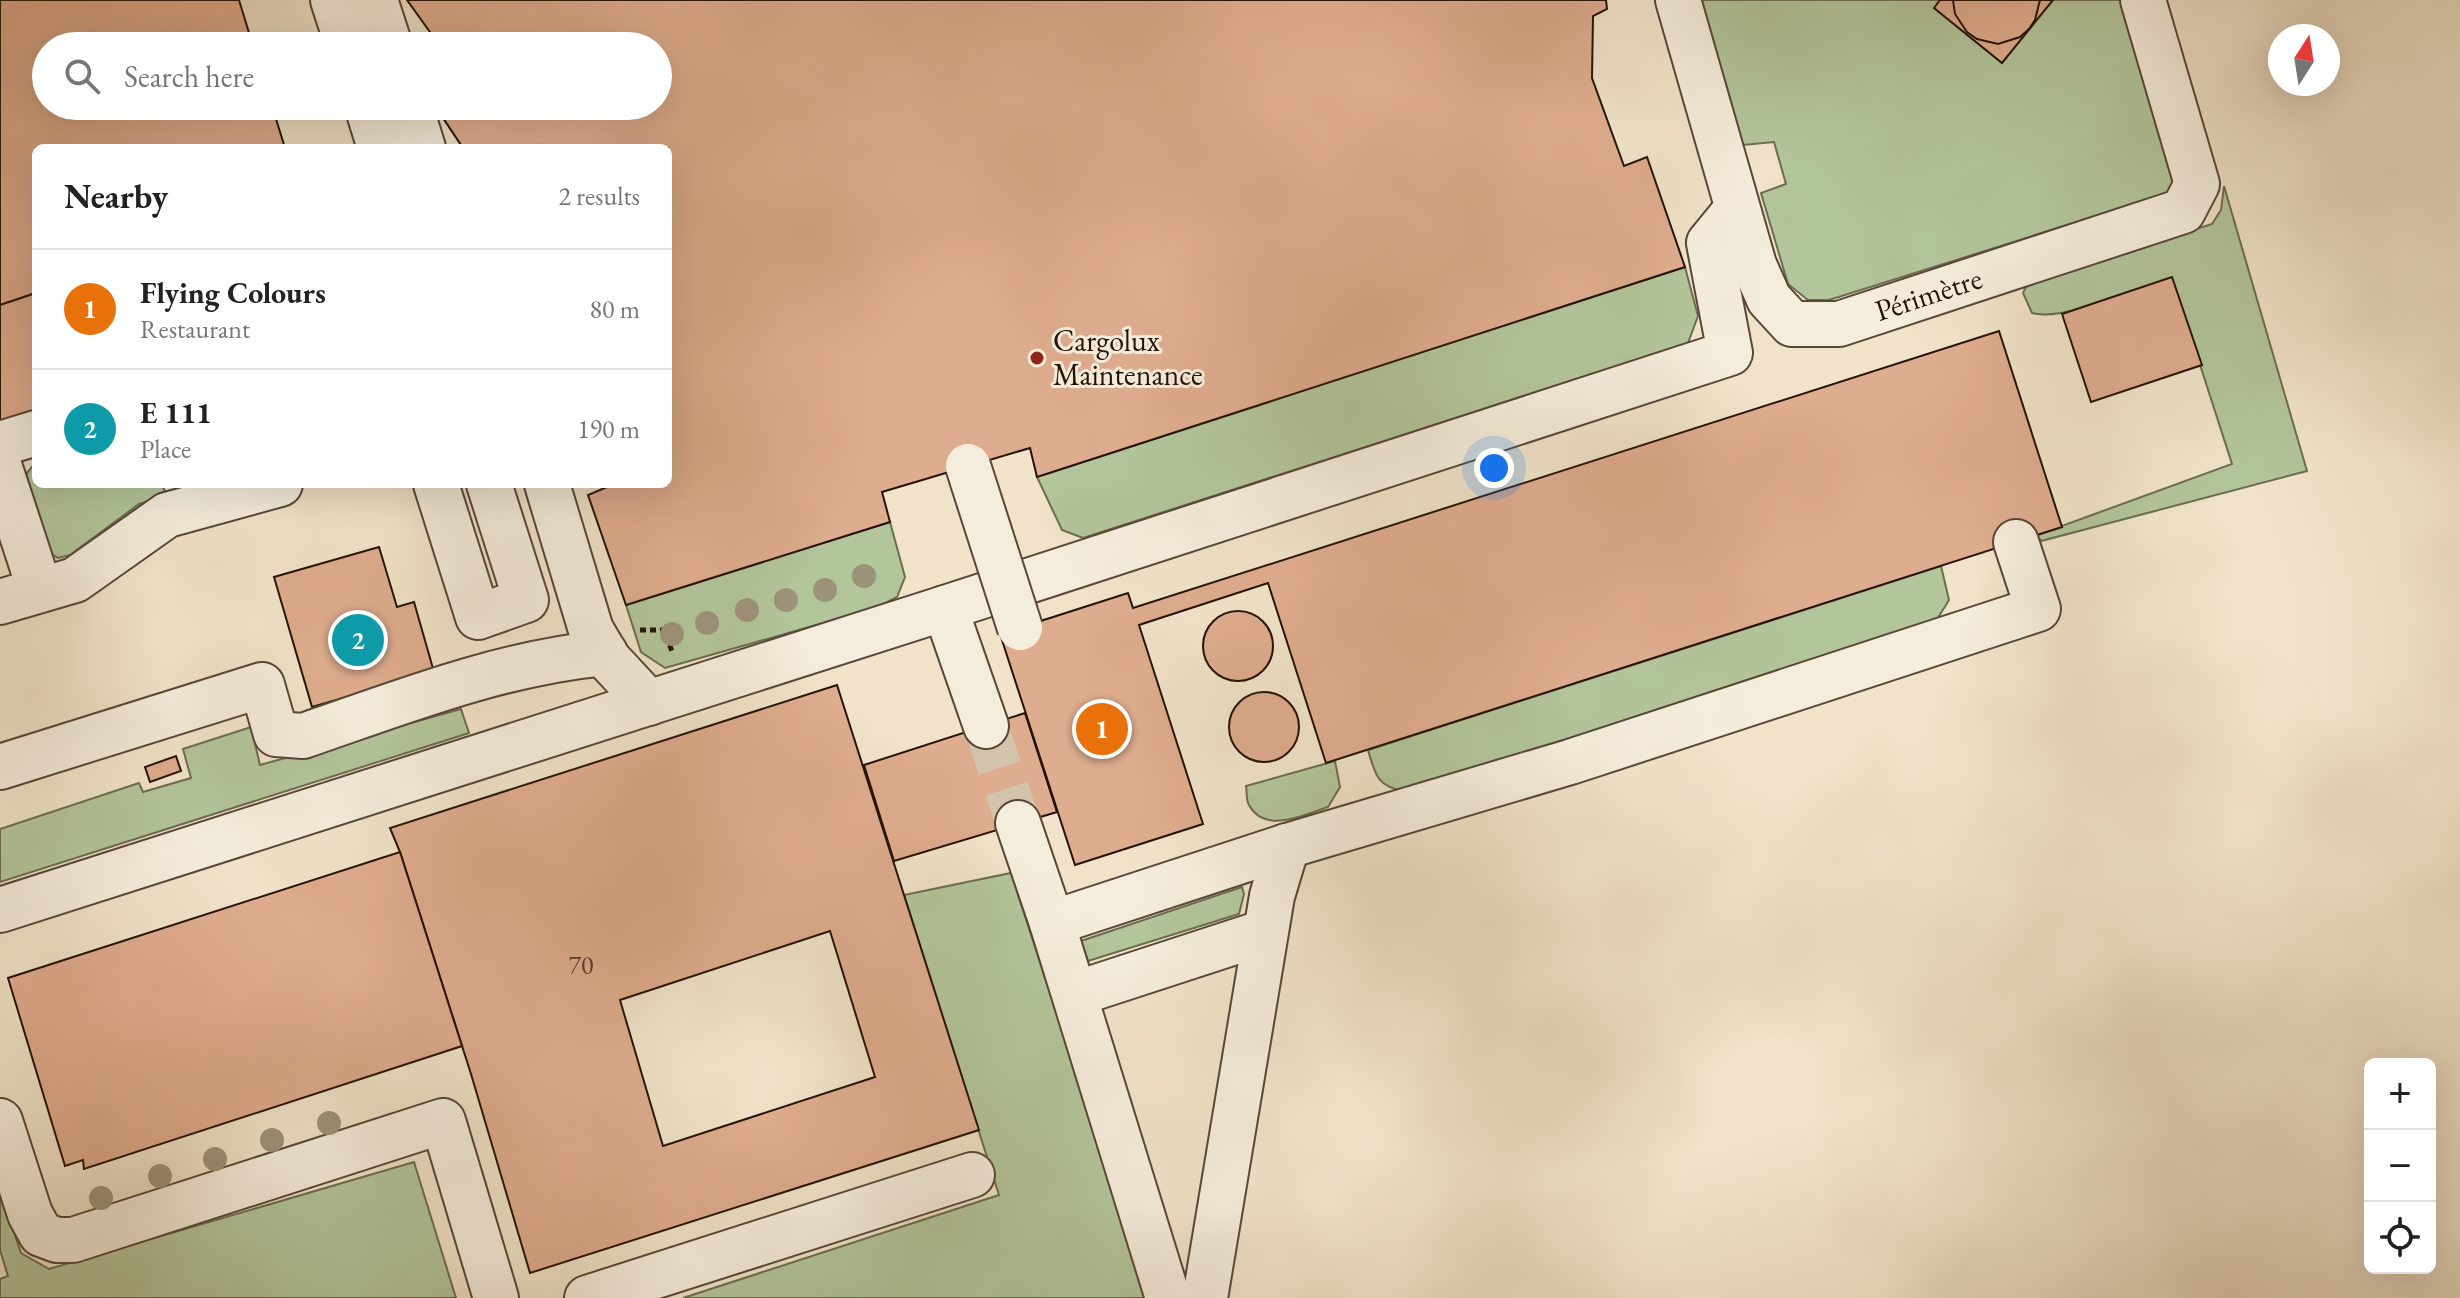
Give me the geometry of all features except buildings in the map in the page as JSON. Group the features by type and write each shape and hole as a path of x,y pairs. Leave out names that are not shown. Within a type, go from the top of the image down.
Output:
{"street":[{"path":"333,0 343,32"},
{"path":"375,0 385,32"},
{"name":"Périmètre","path":"1678,0 1754,265 1769,299 1792,324 1839,324 2183,211 2197,184 2143,0"},
{"path":"371,120 379,144"},
{"path":"414,120 422,144"},
{"path":"0,910 1730,353 1709,243 1736,210"},
{"path":"0,444 32,434"},
{"path":"968,466 1020,628"},
{"path":"0,468 20,596 75,580 167,515 265,488"},
{"path":"437,488 478,617 526,600 490,488"},
{"path":"548,488 591,630 605,653 649,703"},
{"path":"1052,923 1287,846 1570,762 2038,609 2016,542"},
{"path":"945,608 986,726"},
{"path":"0,767 262,685 276,734 303,736 478,676 605,653"},
{"path":"1018,823 1075,994 1168,1298"},
{"path":"1205,1298 1265,932 1287,846"},
{"path":"1075,994 1265,932"},
{"path":"0,1121 30,1214 41,1234 57,1240 73,1240 443,1121 496,1298"},
{"path":"587,1298 972,1175"}],"green space":[{"path":"1696,0 2124,0 2174,179 2169,193 1829,300 1808,300 1788,284 1761,193 1786,184 1774,142 1743,145"},
{"path":"2224,186 2307,471 2041,541 2037,535 2232,464 2172,278 2062,313 2032,313 2023,293 2028,283 2212,224 2221,210"},
{"path":"1685,267 1698,316 1688,343 1083,538 1062,530 1037,477"},
{"path":"32,467 32,488 163,488 168,496 139,504 70,555 58,558 47,552 25,492 27,473"},
{"path":"890,522 905,577 897,597 876,608 665,668 641,652 626,605"},
{"path":"1941,566 1949,600 1936,621 1404,791 1383,783 1373,766 1368,750"},
{"path":"461,709 469,733 0,882 0,829 139,783 143,792 191,778 183,749 251,727 260,765"},
{"path":"1335,761 1340,787 1328,807 1275,821 1256,814 1248,803 1246,786"},
{"path":"1011,873 1149,1298 683,1298 999,1195 904,895"},
{"path":"1242,887 1244,894 1239,914 1088,961 1081,941"},
{"path":"414,1162 456,1298 0,1298 0,1279 8,1276 0,1250 0,1189 21,1253 49,1269"}],"tunnel":[{"path":"986,726 1018,823"}],"place":[{"name":"Cargolux Maintenance","path":"1037,358"},
{"name":"E 111","path":"358,640"},
{"name":"Flying Colours","path":"1102,729"}]}
